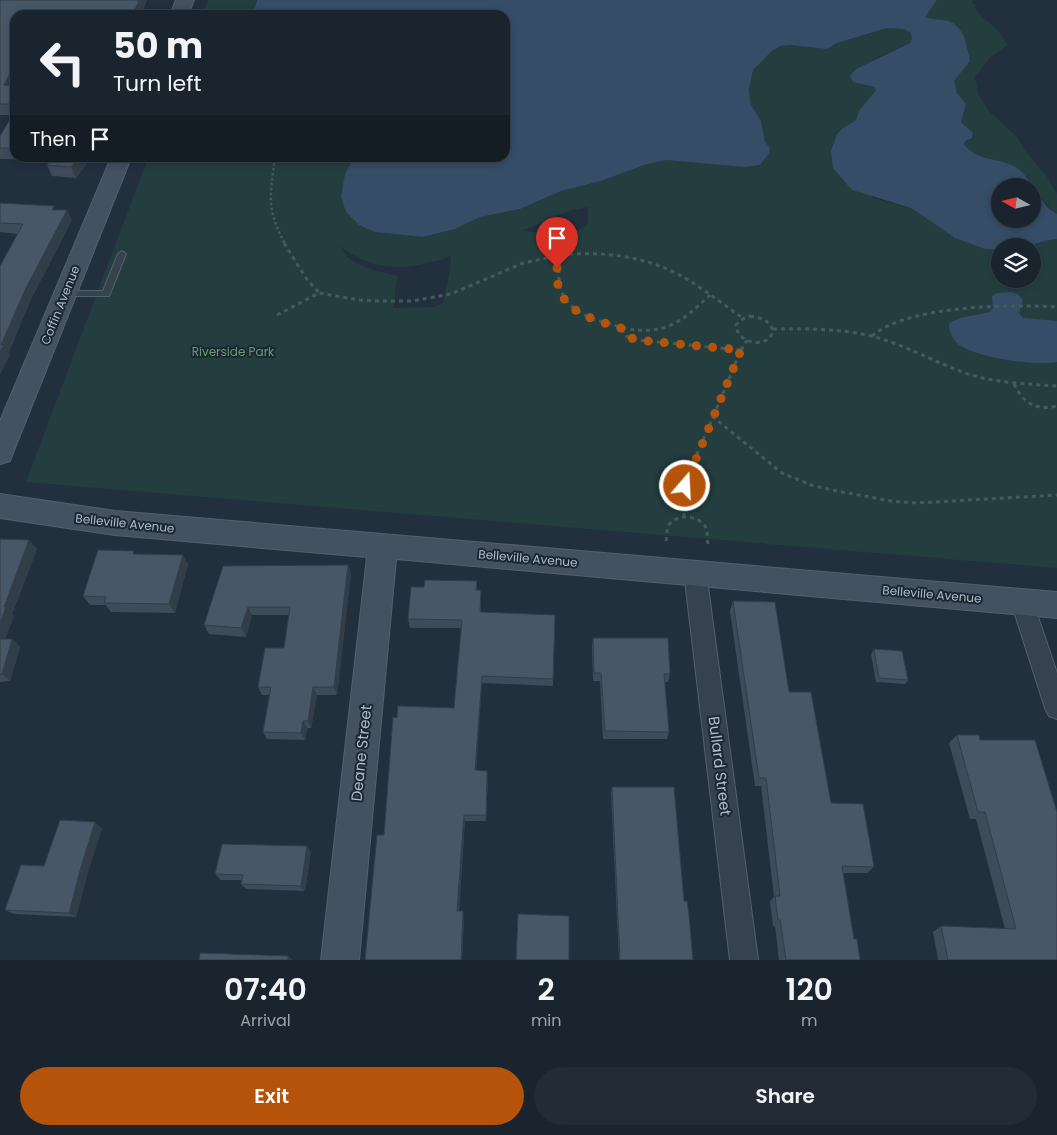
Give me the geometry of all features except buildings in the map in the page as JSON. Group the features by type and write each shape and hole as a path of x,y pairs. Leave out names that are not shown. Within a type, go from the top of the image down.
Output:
{"main road":[{"name":"Coffin Avenue","path":"0,453 119,162"},
{"name":"Belleville Avenue","path":"0,506 115,523 696,572 1057,605"},
{"name":"Deane Street","path":"340,960 383,546"}],"street":[{"name":"Bullard Street","path":"696,572 744,960"},
{"path":"1022,602 1057,708"}],"lane":[{"path":"65,294 106,294 122,254"}],"path":[{"path":"274,162 270,196 271,213 310,285 320,293 359,300 431,299 469,288 523,263 541,258 588,252 612,253 651,264 682,277 743,318"},
{"path":"561,255 556,281 562,296 574,310 588,318 621,328 637,332 669,327 684,319 710,295"},
{"path":"277,315 320,293"},
{"path":"872,336 877,331 899,322 962,308 989,305 1057,307"},
{"path":"750,316 762,318 773,329 771,337 755,343 747,340 737,331 737,323 743,318 750,316"},
{"path":"621,328 626,336 637,340 741,350"},
{"path":"773,329 807,329 872,336 961,371 990,380 1014,384 1057,386"},
{"path":"684,517 683,496 688,475 747,340"},
{"path":"1014,384 1018,395 1032,405 1049,409 1057,406"},
{"path":"713,417 782,473 803,482 832,490 891,501 917,503 1057,495"},
{"path":"666,541 667,528 670,523 684,517 696,520 702,524 706,529 708,544"}],"green space":[{"path":"208,0 257,0 254,10 204,10"},
{"name":"Riverside Park","path":"937,0 973,0 972,4 976,5 974,7 997,30 1007,46 991,56 975,77 978,94 990,112 1017,137 1025,151 1046,175 1057,194 1057,214 1041,197 1041,178 1027,178 1012,166 975,154 964,144 966,140 961,122 966,104 957,93 953,81 970,61 967,43 912,39 910,43 872,60 876,90 856,120 843,128 873,198 911,208 955,238 991,249 991,288 1041,288 1041,242 1057,239 1057,568 26,482 146,162 351,162 345,174 375,232 423,237 455,229 480,217 520,209 561,191 601,181 644,165 666,160 744,167 760,165 765,142 761,121 751,105 749,90 753,70 773,50 781,46 791,45 827,49 837,43 887,28 904,29 924,17","holes":["588,207 588,224 566,233 522,231 569,211","340,246 359,258 379,265 400,267 440,260 451,255 443,303 435,307 393,308 397,276 373,270 356,263 344,253"]}],"water":[{"path":"257,0 937,0 925,17 948,21 954,24 962,32 968,49 970,61 954,81 957,93 966,104 961,122 973,133 972,138 966,140 964,144 976,154 1014,166 1027,178 991,178 991,228 1041,228 1041,198 1048,208 1057,214 1057,239 1041,242 1041,238 991,238 991,249 985,249 955,238 911,208 852,190 833,168 831,151 837,134 856,120 859,111 876,90 875,87 853,82 850,76 856,69 910,43 912,39 911,33 904,29 887,28 837,43 827,49 790,45 781,46 773,50 753,70 749,90 751,105 761,121 765,142 770,148 769,153 760,165 744,167 666,160 644,165 601,181 561,191 520,209 480,217 455,229 423,237 375,232 359,225 346,212 341,197 345,174 351,162 510,162 510,10 254,10"},
{"path":"1011,292 1018,294 1023,300 1019,313 1023,318 1057,321 1057,362 1035,363 1006,360 967,349 954,340 950,332 949,323 960,318 990,312 993,308 992,296 997,293"}],"route":[{"path":"557,268 556,281 562,296 574,310 588,318 621,328 626,336 637,340 703,348 741,350 685,486"}]}
